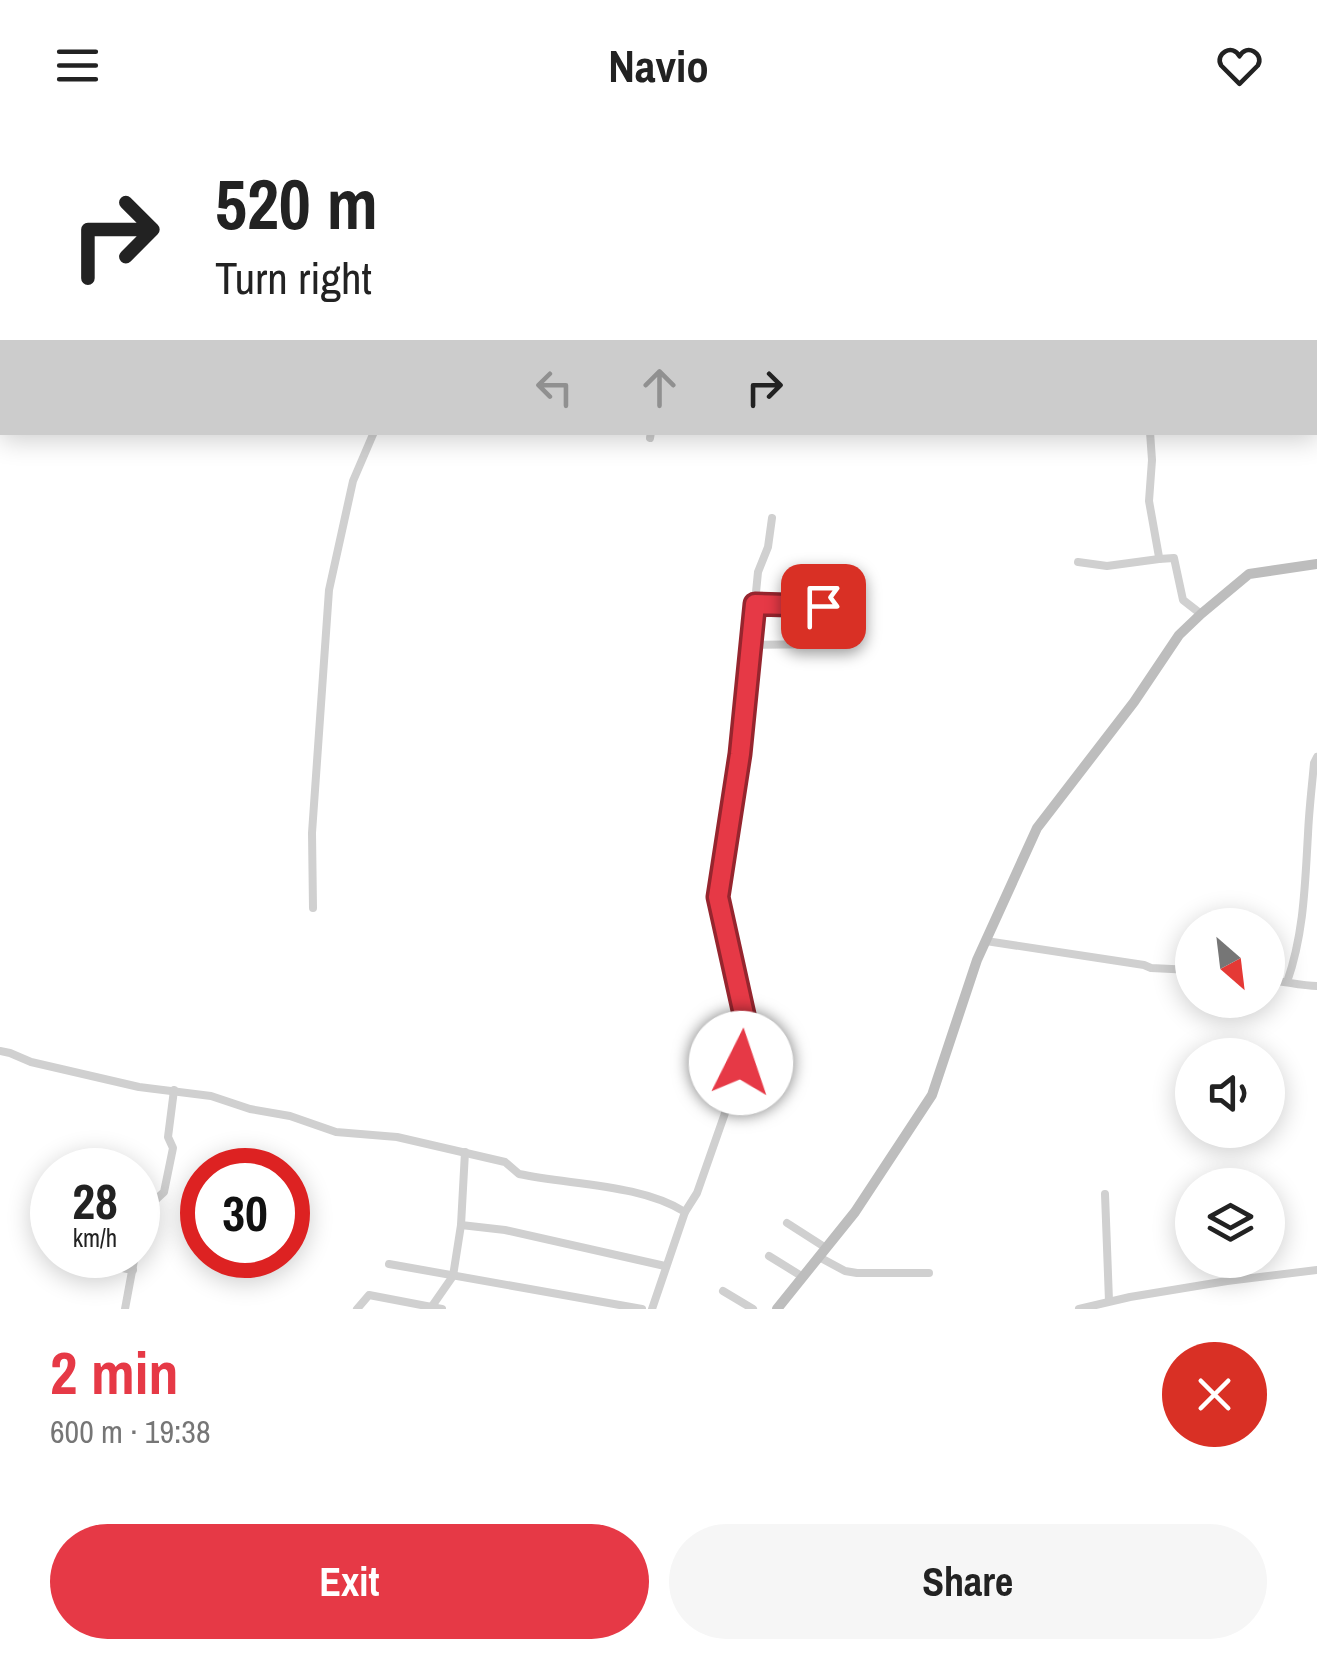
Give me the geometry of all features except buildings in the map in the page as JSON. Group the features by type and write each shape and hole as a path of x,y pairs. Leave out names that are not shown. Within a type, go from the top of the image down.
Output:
{"street":[{"path":"313,908 312,833 329,590 353,480 373,435"},
{"path":"1150,435 1149,501 1160,559"},
{"path":"652,1309 685,1212 697,1193 749,1037 718,897 740,754 758,572 768,547 772,518"},
{"path":"1078,562 1106,566 1174,558 1184,600 1201,614"},
{"path":"777,1309 855,1212 932,1095 977,960 1037,828 1134,702 1179,635 1201,614 1249,574 1317,564"},
{"path":"755,604 823,606"},
{"path":"751,645 832,644"},
{"path":"1288,982 1296,959 1308,870 1317,757"},
{"path":"986,941 1175,969"},
{"path":"1285,982 1317,986"},
{"path":"0,1052 139,1088 211,1096 336,1132 397,1137 465,1152 505,1162 520,1174 641,1193 685,1212"},
{"path":"160,1195 173,1148 168,1137 174,1090"},
{"path":"431,1308 453,1276 465,1152"},
{"path":"1105,1194 1109,1301"},
{"path":"786,1223 845,1271 930,1272"},
{"path":"461,1224 665,1266"},
{"path":"769,1256 802,1277"},
{"path":"389,1264 642,1309"},
{"path":"1079,1309 1227,1281 1317,1270"},
{"path":"125,1309 131,1278"},
{"path":"723,1291 752,1309"},
{"path":"357,1309 369,1295 442,1309"},
{"path":"1130,1297 1130,1309"}],"route":[{"path":"741,1063 749,1037 718,897 740,754 755,604 823,606"}]}
